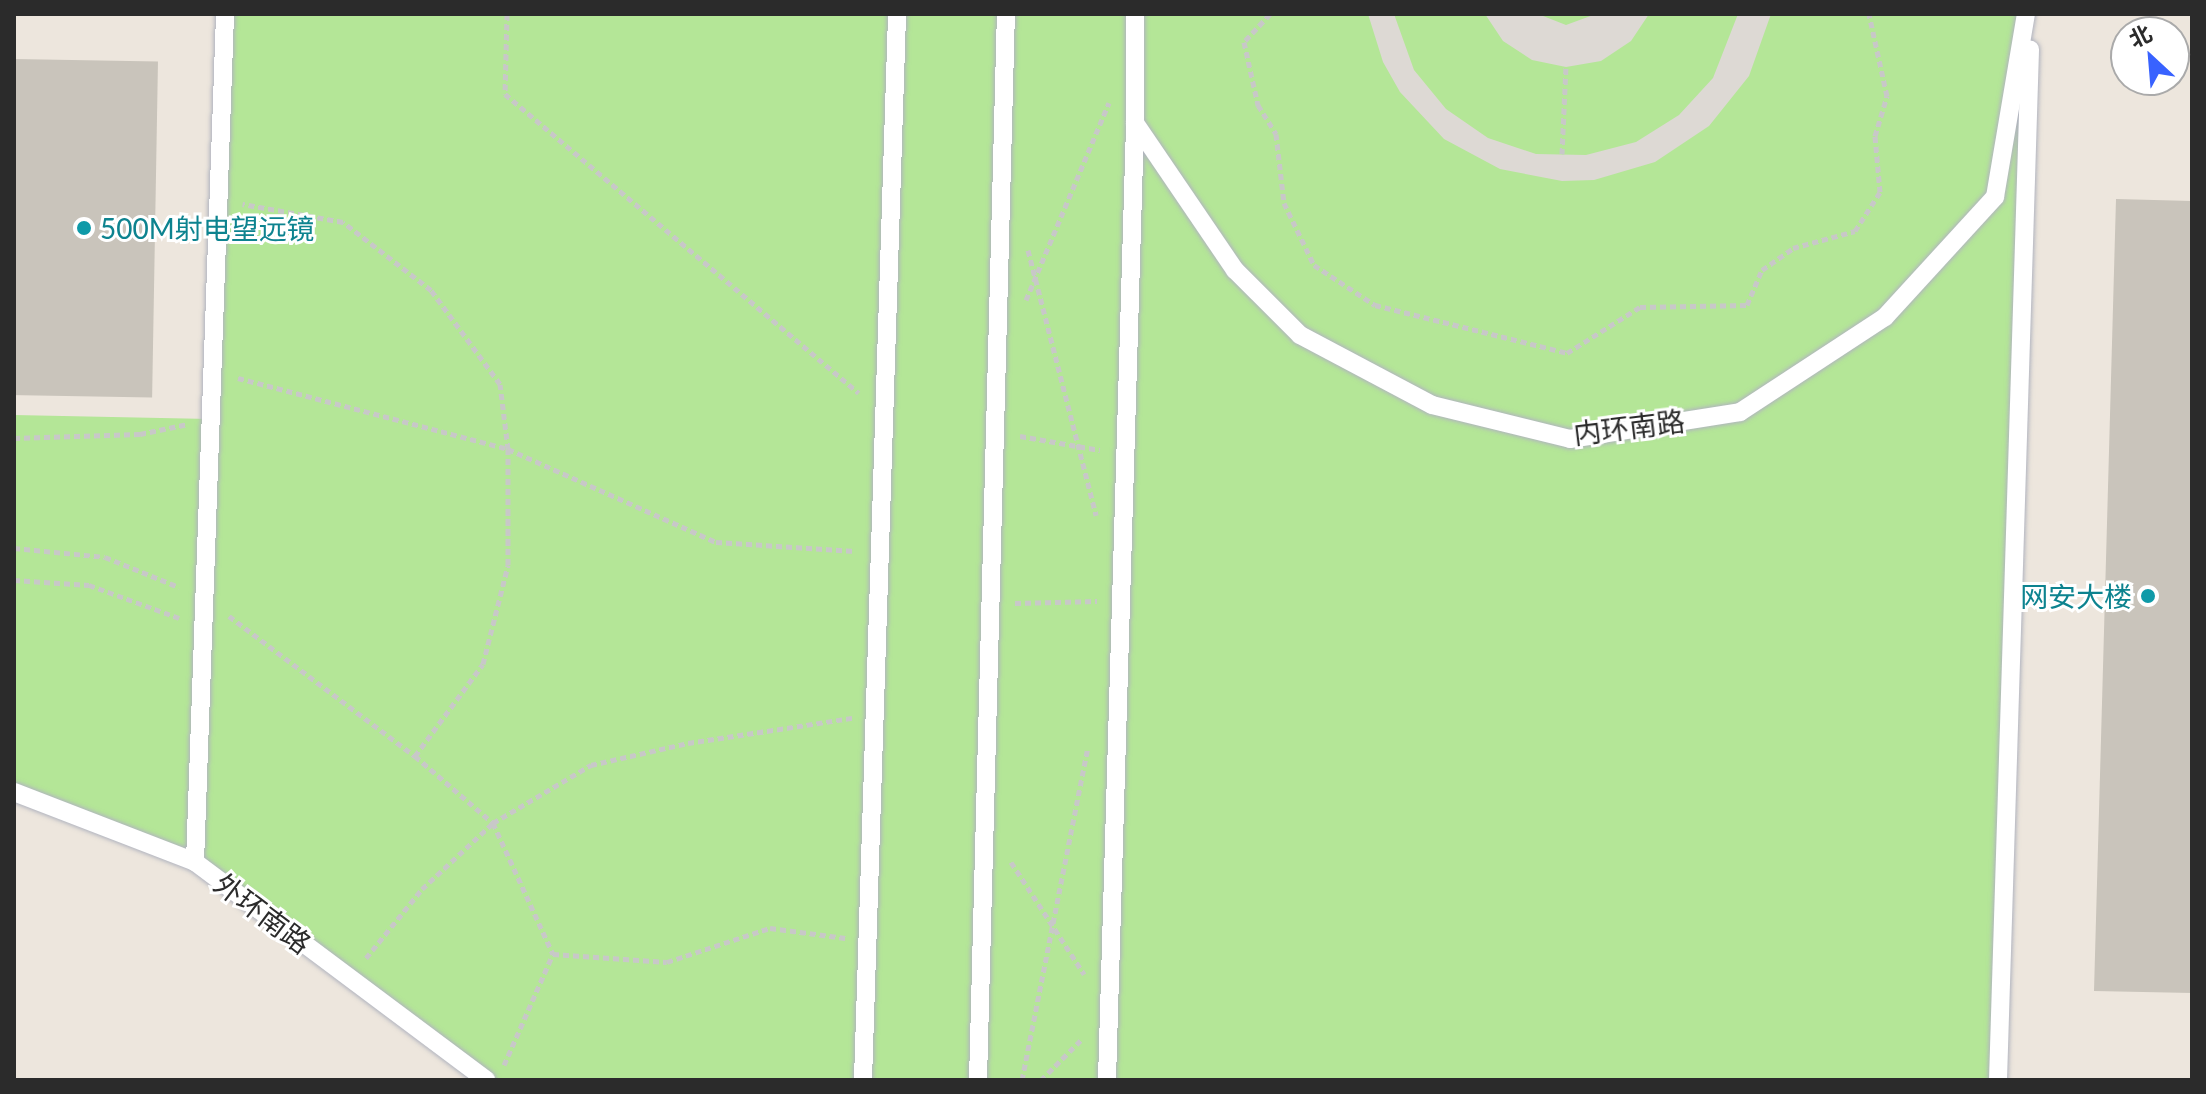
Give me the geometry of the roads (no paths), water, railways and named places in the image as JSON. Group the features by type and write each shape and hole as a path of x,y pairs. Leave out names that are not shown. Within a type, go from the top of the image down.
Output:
{"lane":[{"path":"195,862 225,14"},
{"path":"863,1080 897,14"},
{"path":"978,1080 1006,14"},
{"path":"1107,1080 1135,123 1135,14"},
{"path":"1998,1080 2028,14"},
{"name":"内环南路","path":"1135,123 1235,270 1300,335 1432,405 1570,439 1740,412 1885,317 1995,197 2028,14"},
{"name":"外环南路","path":"14,792 195,862 486,1080"}],"place":[{"name":"500M射电望远镜","path":"84,228"},
{"name":"网安大楼","path":"2148,596"}]}
